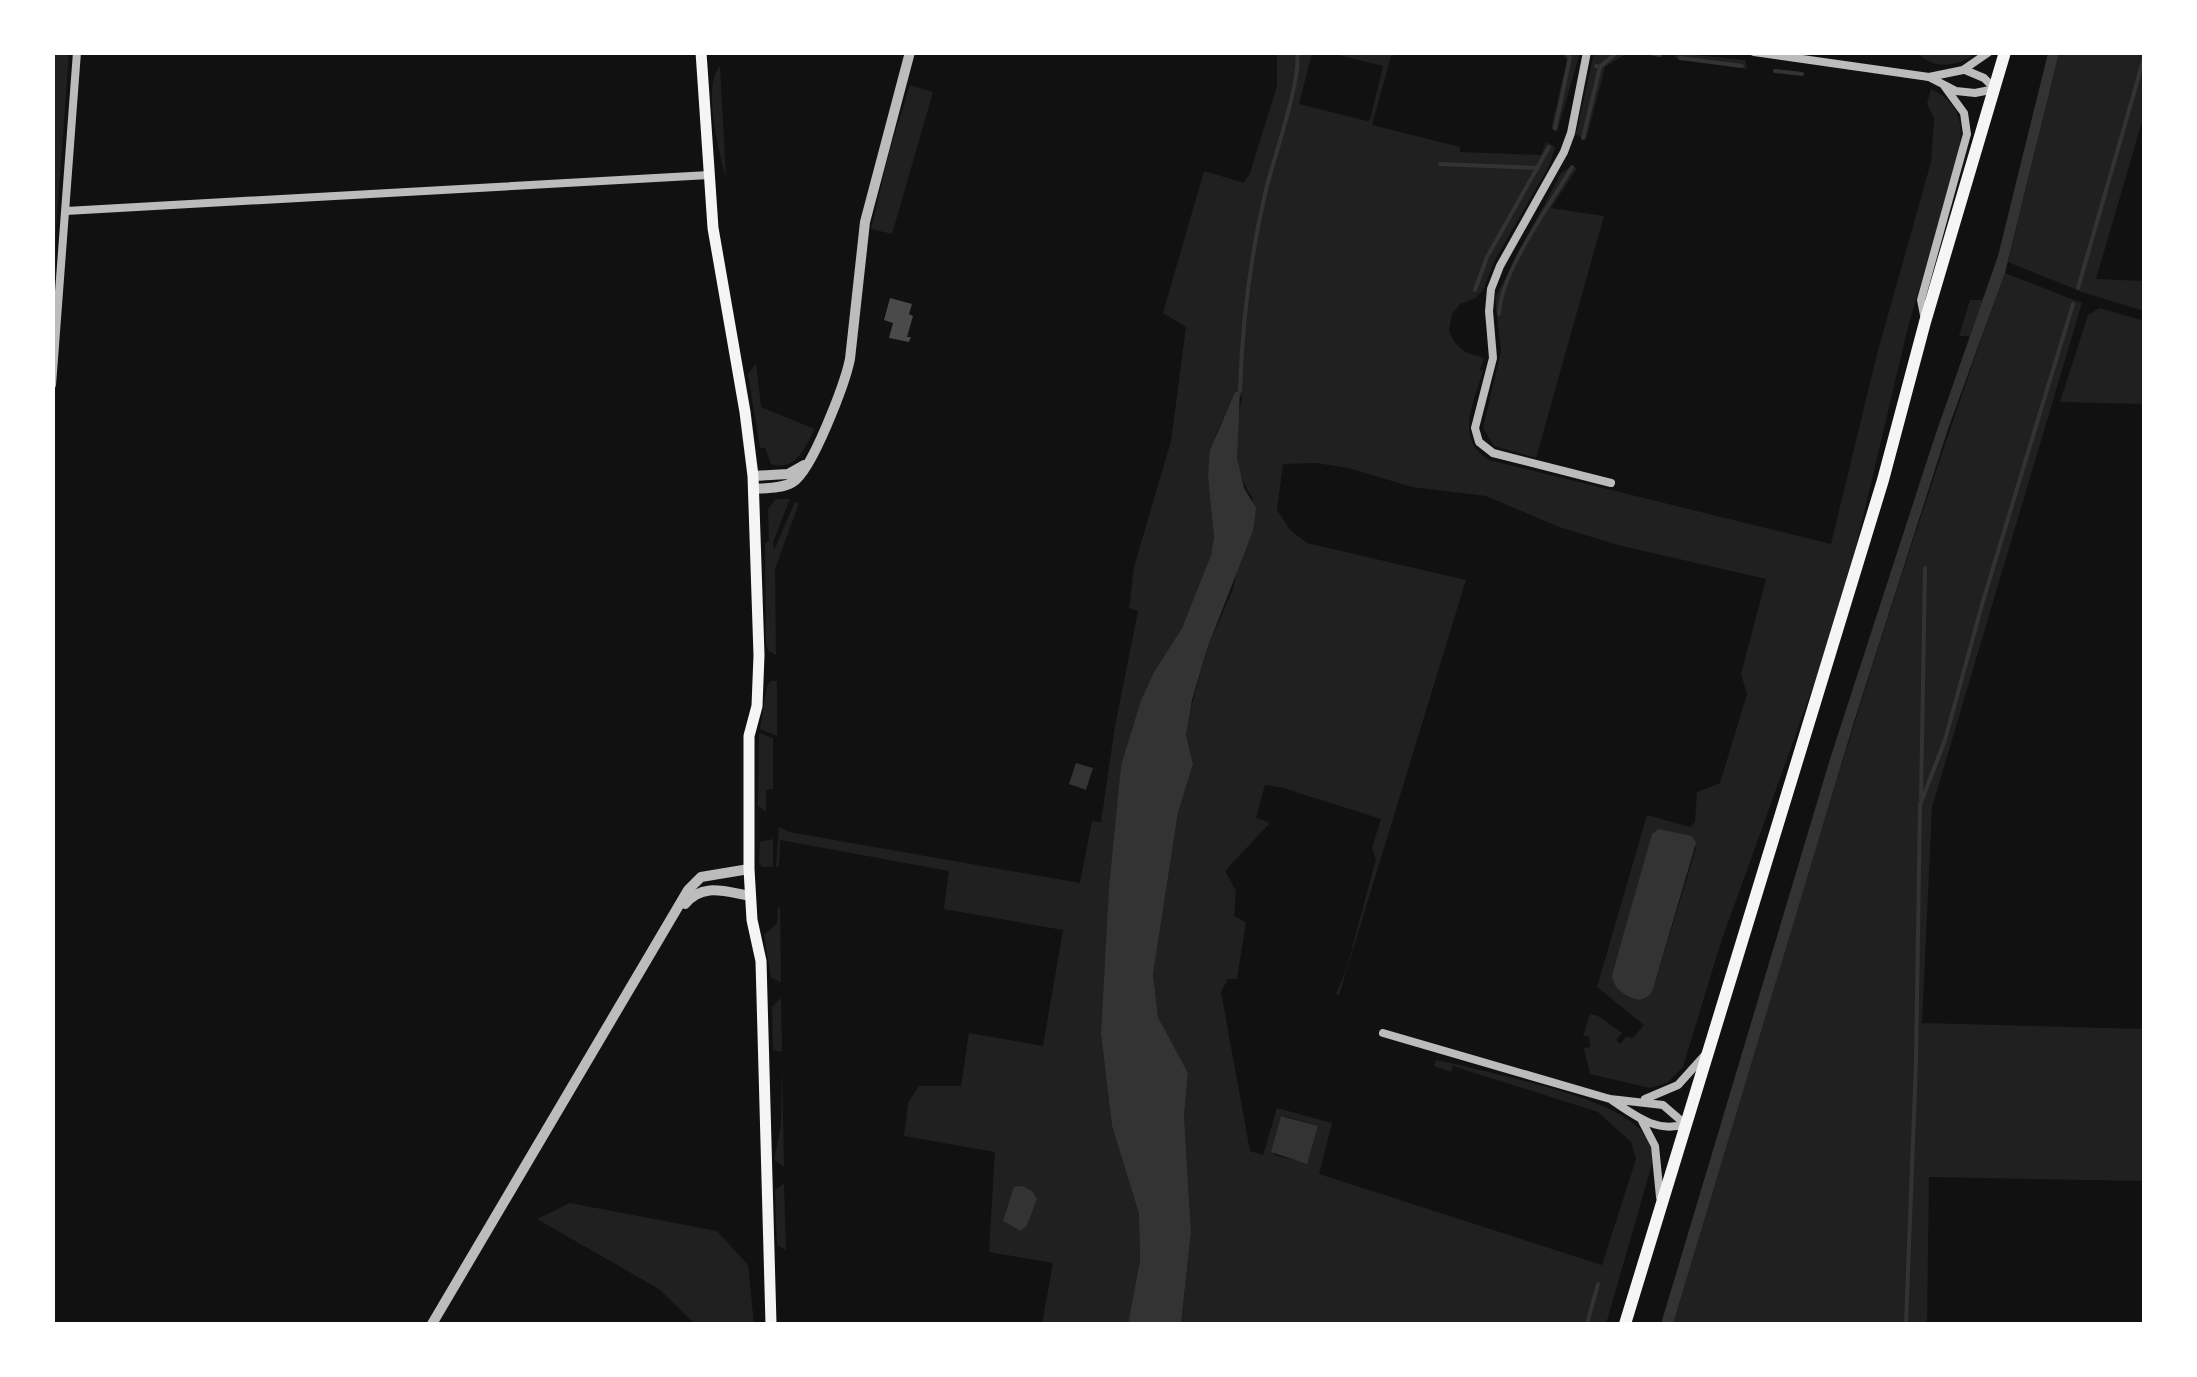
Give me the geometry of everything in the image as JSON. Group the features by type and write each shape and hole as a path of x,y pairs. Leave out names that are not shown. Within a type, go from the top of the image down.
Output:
{"main road":[{"path":"701,52 716,244 753,483 759,656 757,706 748,736 749,869 762,977 770,1324"},
{"path":"1625,1324 1883,480 2005,52"}],"street":[{"path":"52,385 77,52"},
{"path":"753,483 792,483 825,429 848,368 865,222 910,52"},
{"path":"1587,52 1564,152 1491,289 1493,358 1475,428 1479,442 1493,453 1612,483"},
{"path":"1754,52 1930,77 1964,70 1988,52"},
{"path":"1964,70 1984,78 1994,89"},
{"path":"1925,322 1921,300 1967,134 1964,113 1945,87 1930,77"},
{"path":"1945,87 1975,93 1994,89"},
{"path":"66,211 708,175"},
{"path":"432,1324 694,882 701,877 749,869"},
{"path":"664,933 695,893 714,890 751,896"},
{"path":"1383,1033 1610,1099 1664,1105 1685,1124 1673,1128 1642,1120 1610,1099"},
{"path":"1641,1100 1678,1085 1706,1054"},
{"path":"1642,1120 1655,1146 1661,1204"}],"shaded area":[{"path":"1918,52 1977,53 1947,65 1924,59"},
{"path":"52,53 69,53 53,271 52,271"},
{"path":"1277,53 1312,53 1299,104 1367,121 1383,66 1330,53 1407,53 1391,56 1372,125 1460,147 1460,152 1541,155 1546,142 1555,147 1550,164 1495,260 1483,290 1476,298 1460,304 1452,314 1449,331 1455,343 1465,352 1484,358 1469,431 1478,451 1489,460 1831,544 1877,354 1931,162 1934,118 1927,104 1931,89 1950,102 1959,119 1957,162 1909,323 1854,555 1820,667 1720,945 1683,1067 1667,1083 1650,1088 1590,1074 1584,1048 1590,1047 1589,1036 1583,1036 1590,1014 1622,1033 1616,1040 1620,1044 1626,1037 1633,1038 1644,1025 1597,987 1647,815 1690,827 1695,822 1697,792 1720,783 1747,694 1741,674 1766,579 1618,545 1559,527 1486,496 1412,487 1348,468 1316,463 1283,464 1277,510 1290,530 1307,543 1466,580 1339,995 1336,994 1346,971 1376,859 1372,848 1381,819 1265,785 1256,818 1269,822 1268,825 1225,871 1236,891 1234,916 1246,922 1237,979 1228,979 1221,992 1250,1151 1263,1155 1277,1108 1332,1123 1319,1174 1602,1265 1636,1159 1631,1142 1598,1112 1453,1066 1451,1072 1434,1066 1436,1060 1534,1083 1616,1113 1636,1125 1648,1140 1652,1164 1606,1324 1181,1324 1191,1232 1184,1115 1188,1073 1158,1017 1153,974 1178,813 1193,764 1187,722 1207,649 1233,589 1253,498 1238,463 1242,397 1235,393 1216,434 1208,478 1214,537 1211,555 1182,628 1141,700 1121,765 1101,1034 1112,1126 1139,1214 1140,1260 1128,1324 1042,1324 1053,1263 989,1252 995,1152 904,1136 908,1103 919,1086 961,1086 969,1033 1043,1046 1063,930 944,909 949,871 780,840 776,867 779,827 789,832 1080,883 1092,821 1101,822 1138,611 1129,608 1134,567 1171,441 1186,327 1163,313 1204,171 1244,183 1277,86","holes":["1655,830 1691,836 1696,848 1653,989 1612,975","1284,1116 1318,1126 1307,1163 1274,1155"]},
{"path":"1562,53 1580,53 1557,132 1551,129 1567,60"},
{"path":"1594,53 1627,53 1605,67 1586,140 1576,134"},
{"path":"1675,53 1745,60 1747,69 1675,58"},
{"path":"2048,53 2059,53 2005,273 1948,429 1854,722 1673,1324 1661,1324 1830,759 1998,256"},
{"path":"2059,53 2144,53 2144,115 2096,279 2144,281 2144,311 2082,292 2008,262"},
{"path":"720,66 726,178 712,104 712,88"},
{"path":"910,85 933,92 892,234 871,229"},
{"path":"1572,166 1577,168 1551,208 1604,216 1536,458 1494,446 1483,428 1501,351 1495,298 1561,173"},
{"path":"2005,273 2082,303 1932,807 1922,1023 2144,1029 2144,1181 1929,1177 1927,1324 1673,1324 1873,665"},
{"path":"1970,300 1983,300 1970,336 1959,336"},
{"path":"2100,308 2144,321 2144,404 2060,402 2088,315"},
{"path":"756,364 761,407 815,429 799,456 780,466 771,464 765,448 760,448 748,374"},
{"path":"1240,391 1237,458 1244,488 1256,508 1253,531 1207,649 1192,700 1186,735 1193,764 1178,813 1153,974 1158,1017 1188,1073 1184,1115 1191,1232 1181,1324 1128,1324 1140,1260 1139,1214 1112,1126 1101,1034 1121,765 1141,700 1182,628 1211,555 1214,537 1208,478 1210,450 1235,392"},
{"path":"776,499 790,499 773,542 774,550 795,502 799,503 775,569 776,655 766,645 765,543 769,541 768,509"},
{"path":"771,681 777,681 777,736 760,729"},
{"path":"759,733 773,738 773,789 766,790 766,812 758,806"},
{"path":"1076,763 1093,768 1086,790 1069,784"},
{"path":"1658,829 1692,836 1696,843 1653,989 1640,1000 1622,992 1612,975 1652,834"},
{"path":"773,839 773,867 762,867 760,842"},
{"path":"778,907 781,982 771,978 764,935 777,923"},
{"path":"781,998 782,1052 773,1050 772,1007"},
{"path":"782,1063 784,1167 774,1160 781,1125"},
{"path":"1281,1116 1318,1126 1307,1164 1271,1152"},
{"path":"784,1184 786,1250 777,1245 775,1190"},
{"path":"1022,1186 1037,1199 1021,1231 1003,1221 1014,1187"},
{"path":"570,1203 717,1231 748,1265 754,1324 695,1324 659,1289 537,1219"}],"building":[{"path":"890,298 912,304 909,342 889,338 893,323 884,320"}],"waterway":[{"path":"1240,391 1255,243 1291,101 1297,52"},
{"path":"1363,52 1402,52"},
{"path":"1555,128 1570,58 1566,52"},
{"path":"1600,67 1617,52"},
{"path":"1646,52 1660,55"},
{"path":"1680,58 1742,66"},
{"path":"2078,288 2144,58"},
{"path":"1583,138 1600,67 1596,66"},
{"path":"1775,71 1802,74"},
{"path":"1475,290 1487,257 1549,147"},
{"path":"1440,164 1538,168"},
{"path":"1499,314 1517,259 1572,167"},
{"path":"1906,1324 1920,805 1945,740 2073,304"},
{"path":"1921,798 1925,568"},
{"path":"1587,1324 1598,1284"}]}
